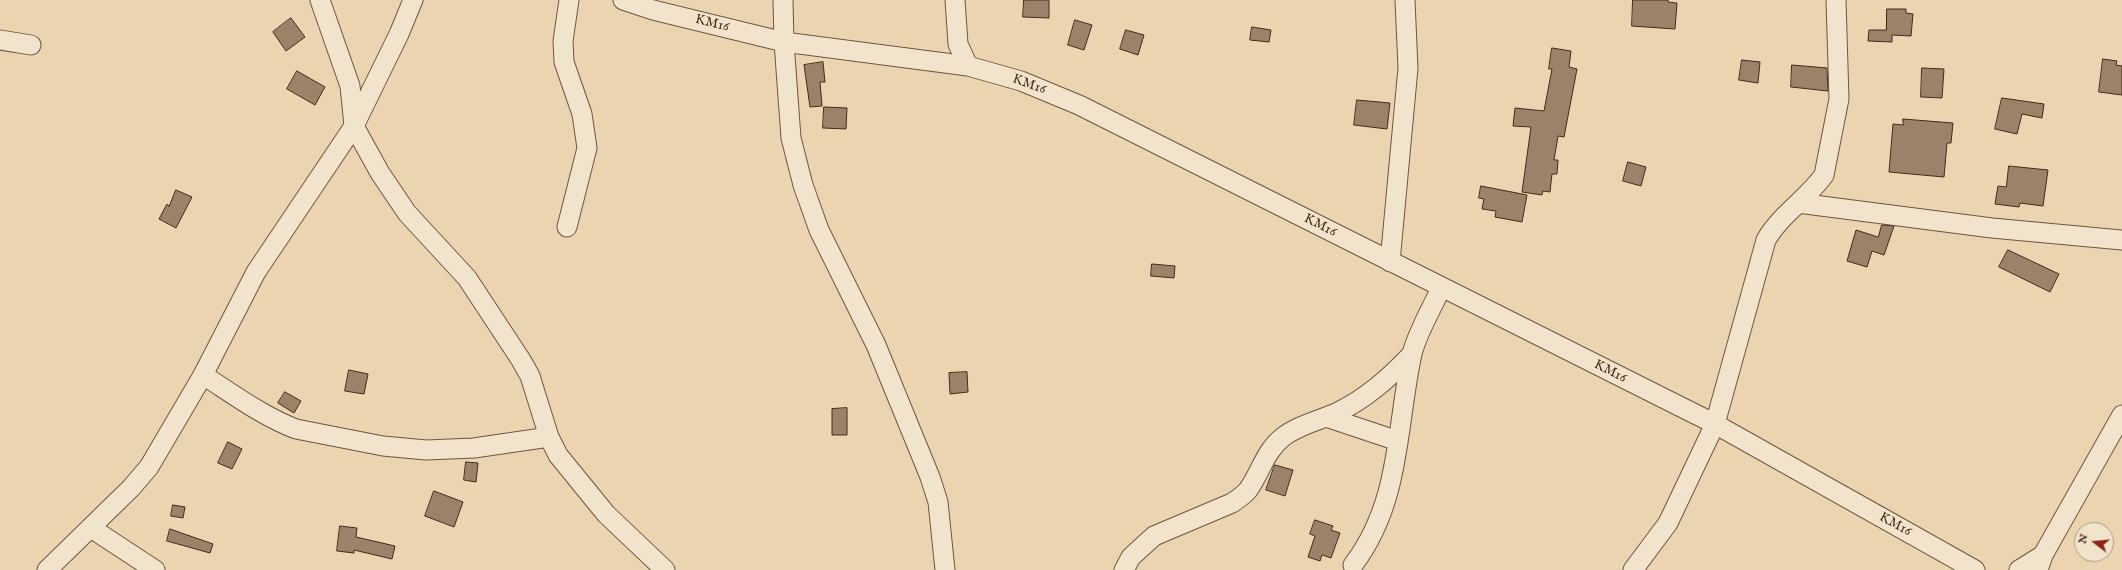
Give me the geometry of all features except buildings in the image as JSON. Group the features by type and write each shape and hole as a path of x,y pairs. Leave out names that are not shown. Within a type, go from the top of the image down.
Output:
{"street":[{"path":"320,0 350,86 354,126 393,194 407,213 467,278 521,360 530,376 549,437 558,455 606,514 665,570"},
{"path":"47,570 131,488 149,467 203,375 256,272 354,126 399,34 413,0"},
{"path":"567,227 587,148 582,114 564,62 563,41 569,0"},
{"name":"KM16","path":"623,0 653,10 784,42 968,66 1021,81 1079,105 1441,288 1715,424 1975,570"},
{"path":"783,0 784,42 791,138 803,185 819,230 876,345 930,477 938,502 945,570"},
{"path":"955,0 958,44 968,66"},
{"path":"1390,262 1408,68 1405,0"},
{"path":"1633,570 1668,523 1715,424 1766,240 1771,231 1824,175 1839,99 1836,0"},
{"path":"0,40 31,45"},
{"path":"1798,203 1992,228 2122,240"},
{"path":"1354,565 1368,546 1383,511 1392,480 1412,354 1441,288"},
{"path":"1124,570 1131,557 1154,536 1232,503 1242,496 1248,490 1260,466 1273,446 1284,436 1356,403 1387,380 1412,354"},
{"path":"203,375 269,417 283,424 296,429 383,446 457,450 549,437"},
{"path":"2019,570 2040,562 2122,415"},
{"path":"1326,417 1398,441"},
{"path":"91,528 155,570"}]}
